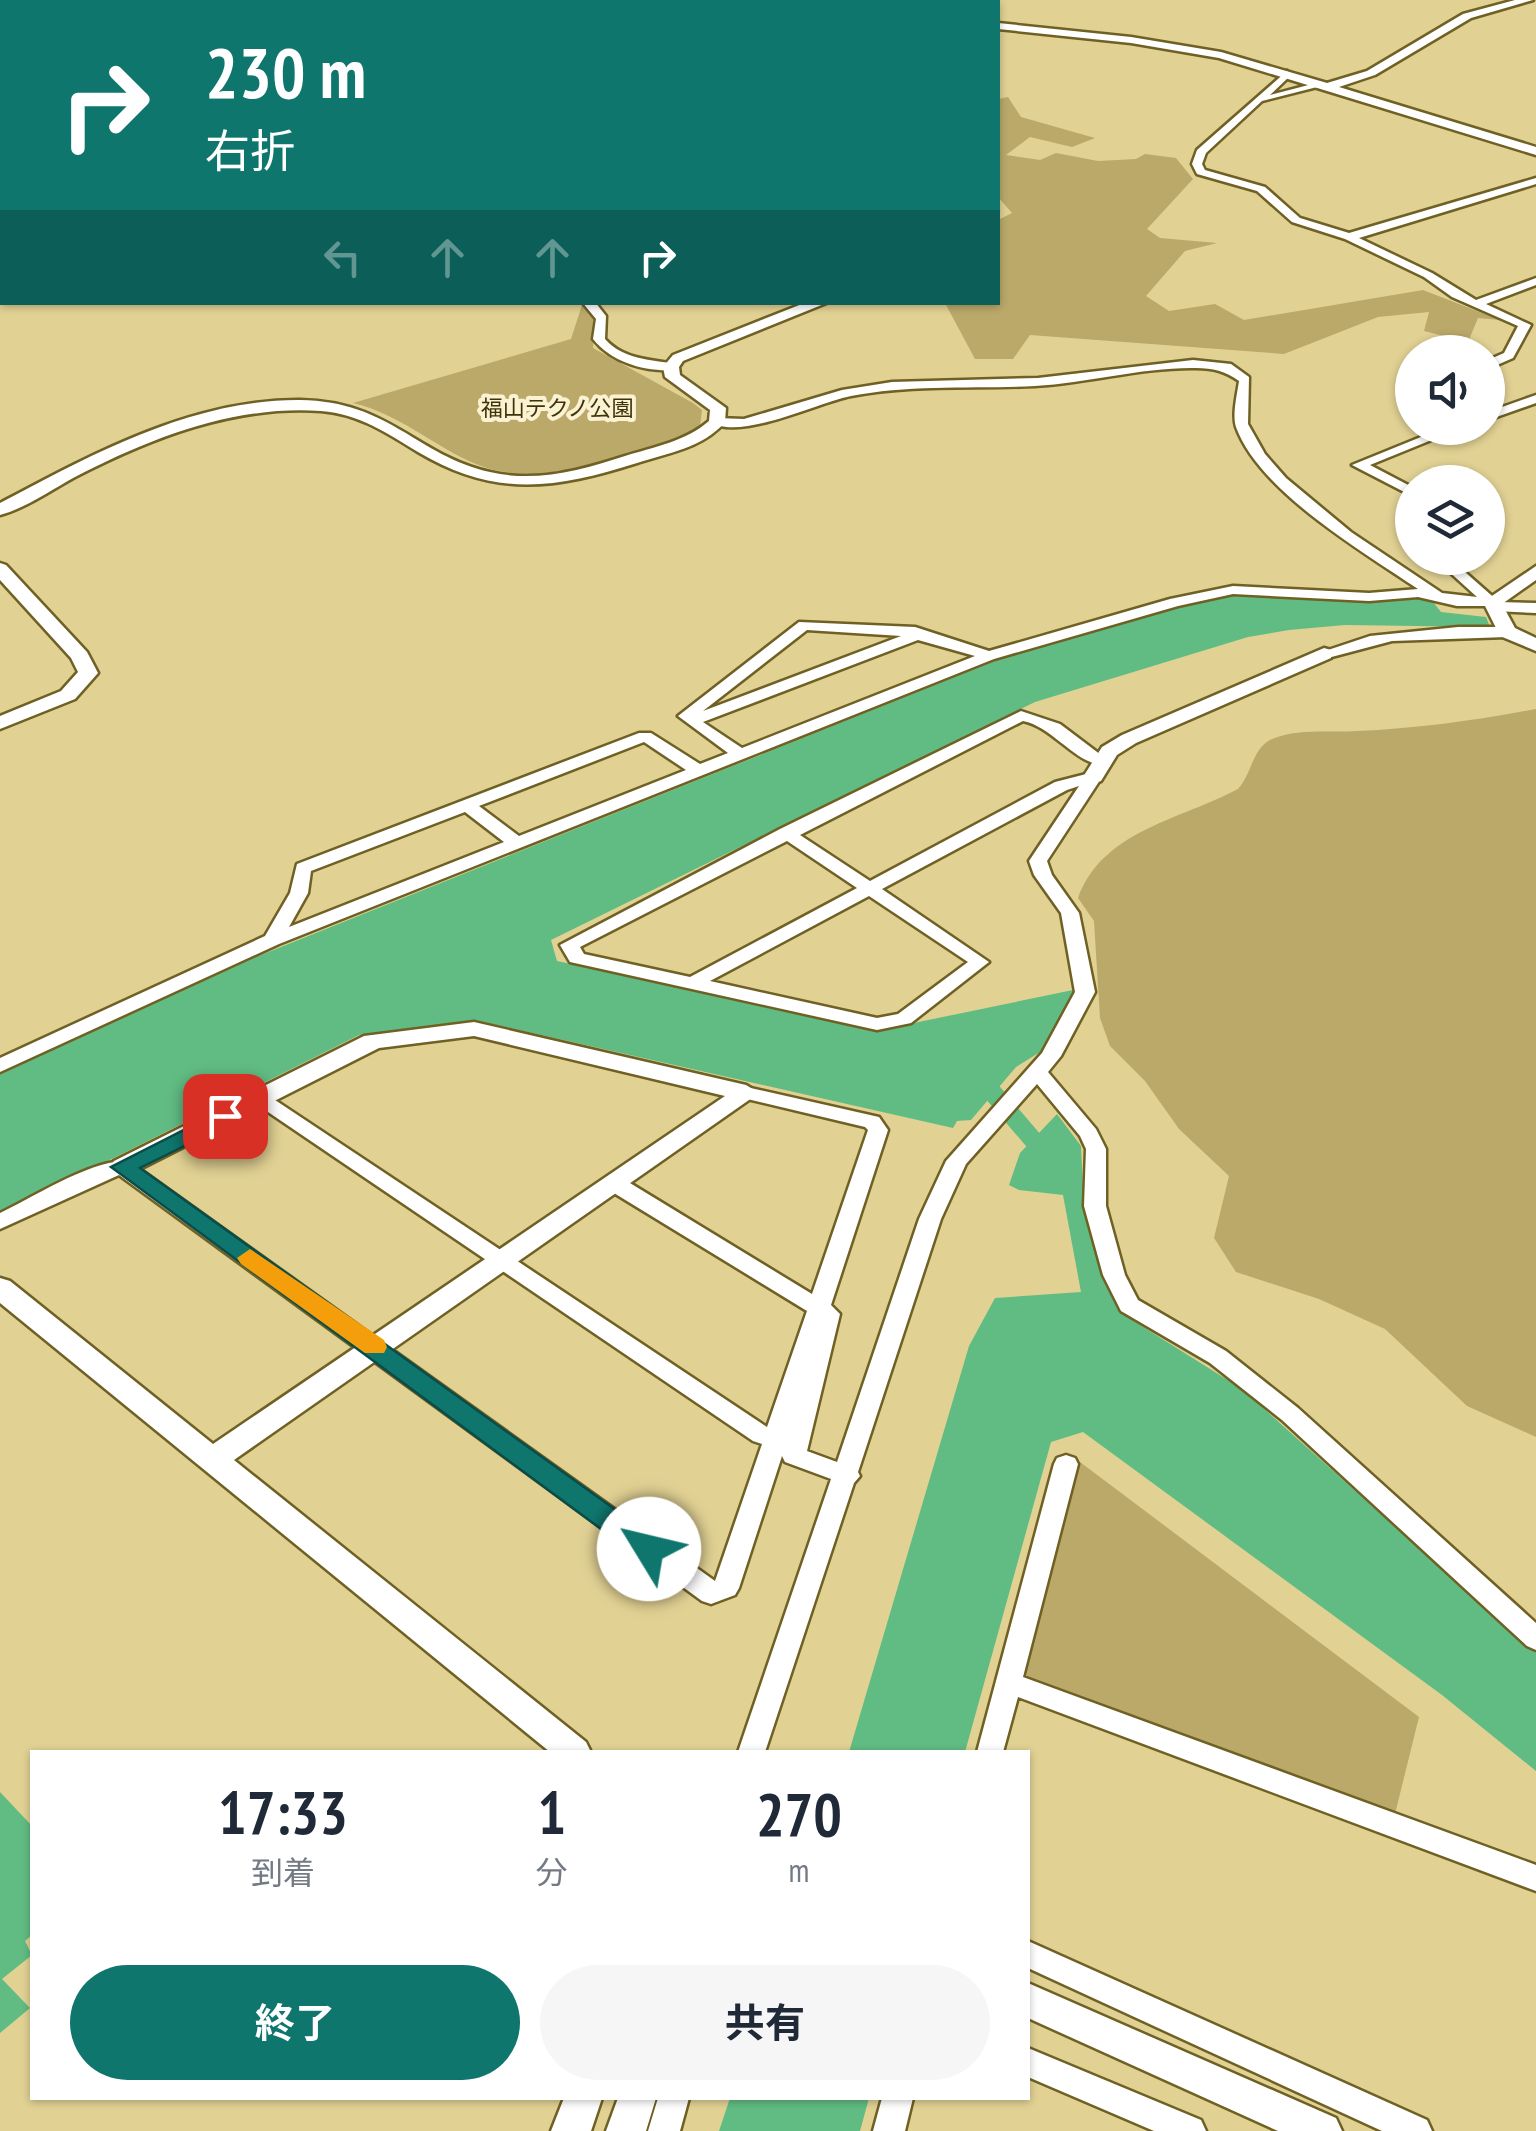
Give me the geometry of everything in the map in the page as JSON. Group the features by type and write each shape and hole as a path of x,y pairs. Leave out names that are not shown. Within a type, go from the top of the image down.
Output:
{"street":[{"path":"1262,100 1370,73 1466,16 1520,1 1536,6"},
{"path":"1000,26 1184,48 1287,74 1536,151"},
{"path":"1287,74 1201,152 1197,164 1201,172 1260,188 1296,220 1349,237 1525,325 1518,344 1505,357"},
{"path":"1349,237 1536,181"},
{"path":"1478,303 1536,281"},
{"path":"590,305 602,320 598,339 604,347 636,363 671,368 693,350 814,305"},
{"path":"1518,344 1536,351"},
{"path":"718,422 745,423 847,393 892,386 1038,382 1193,364 1228,367 1245,380 1240,407 1247,439 1281,481 1346,535 1390,560 1436,595"},
{"path":"0,510 130,441 270,406 357,411 380,418 468,471 525,481 591,473 688,442 706,434 718,422 718,408 683,387 671,368"},
{"path":"1505,410 1536,399"},
{"path":"1395,483 1359,465 1410,445"},
{"path":"0,569 80,656 88,673 68,695 0,723"},
{"path":"1493,604 1536,572"},
{"path":"1460,575 1493,604 1506,632"},
{"path":"0,1066 272,940 988,656 1174,602 1233,590 1369,597 1436,595 1536,608"},
{"path":"742,755 686,715 804,626 917,634 988,656"},
{"path":"753,1750 848,1476 930,1220 957,1161 1071,1025 1085,992 1070,912 1042,875 1038,860 1098,769 1129,738 1365,639 1410,631 1506,632 1536,645"},
{"path":"691,721 917,634"},
{"path":"786,834 980,962 904,1019 877,1024 578,958 569,944 786,834 1021,716 1042,717 1098,769"},
{"path":"272,940 299,893 303,868 466,804 644,736 701,772"},
{"path":"691,984 1098,769"},
{"path":"466,804 518,843"},
{"path":"0,1222 106,1171 123,1167 373,1041 474,1029 872,1122 878,1130 726,1588 711,1594 123,1167"},
{"path":"1030,1075 1089,1134 1096,1149 1095,1206 1114,1274 1130,1305 1218,1358 1290,1414 1536,1639"},
{"path":"212,1460 746,1093"},
{"path":"259,1100 761,1435 777,1440"},
{"path":"617,1184 830,1314 794,1456 848,1476"},
{"path":"0,1288 572,1750"},
{"path":"991,1750 1066,1464"},
{"path":"1009,1683 1536,1878"},
{"path":"1030,1955 1416,2131"},
{"path":"1030,2001 1322,2131"},
{"path":"1030,2063 1190,2131"},
{"path":"571,2131 582,2100"},
{"path":"626,2131 636,2100"},
{"path":"664,2131 673,2100"},
{"path":"889,2131 897,2100"}],"green space":[{"path":"1008,97 1021,117 1095,138 1072,147 1030,137 1006,155 1040,160 1056,153 1098,161 1136,159 1145,154 1176,158 1193,179 1147,229 1160,238 1217,243 1185,251 1146,296 1169,311 1215,304 1244,320 1423,290 1500,320 1478,318 1471,335 1440,335 1424,331 1429,312 1378,317 1284,354 1030,335 1013,359 975,359 946,305 1000,305 1000,219 1012,213 1000,199 1000,99"},
{"name":"福山テクノ公園","path":"582,305 595,317 593,348 693,403 702,410 700,427 621,459 559,472 528,473 476,464 401,422 353,403 571,339"},
{"path":"1536,709 1536,1437 1467,1406 1385,1329 1319,1299 1236,1272 1214,1238 1229,1176 1179,1129 1145,1081 1110,1046 1100,1018 1094,921 1078,898 1090,875 1124,842 1238,789 1260,748 1272,739 1303,732 1424,726"},
{"path":"1080,1462 1419,1717 1394,1818 1035,1684 1022,1674"}],"shaded area":[{"path":"1244,590 1417,595 1429,597 1441,612 1486,617 1490,627 1345,625 1289,630 1248,637 1035,702 551,940 557,961 880,1030 1073,990 1069,1016 1040,1052 1016,1067 971,1120 957,1121 953,1128 475,1020 359,1035 0,1215 0,1074 256,957 1002,658 1131,617"},
{"path":"1057,1114 1081,1146 1084,1209 1111,1293 1132,1320 1242,1389 1536,1653 1536,1771 1442,1695 1083,1432 1051,1442 966,1750 850,1750 969,1346 995,1298 1081,1292 1063,1195 1019,1190 1009,1185 1020,1153"},
{"path":"0,1792 30,1824 30,1937 25,1941 30,1957 2,1979 30,2008 0,2033"},
{"path":"729,2100 868,2100 860,2131 719,2131"}],"waterway":[{"path":"972,1077 981,1079 1051,1161"}],"slow traffic":[{"path":"250,1258 374,1347"}],"route":[{"path":"225,1116 123,1167 649,1549"}]}
